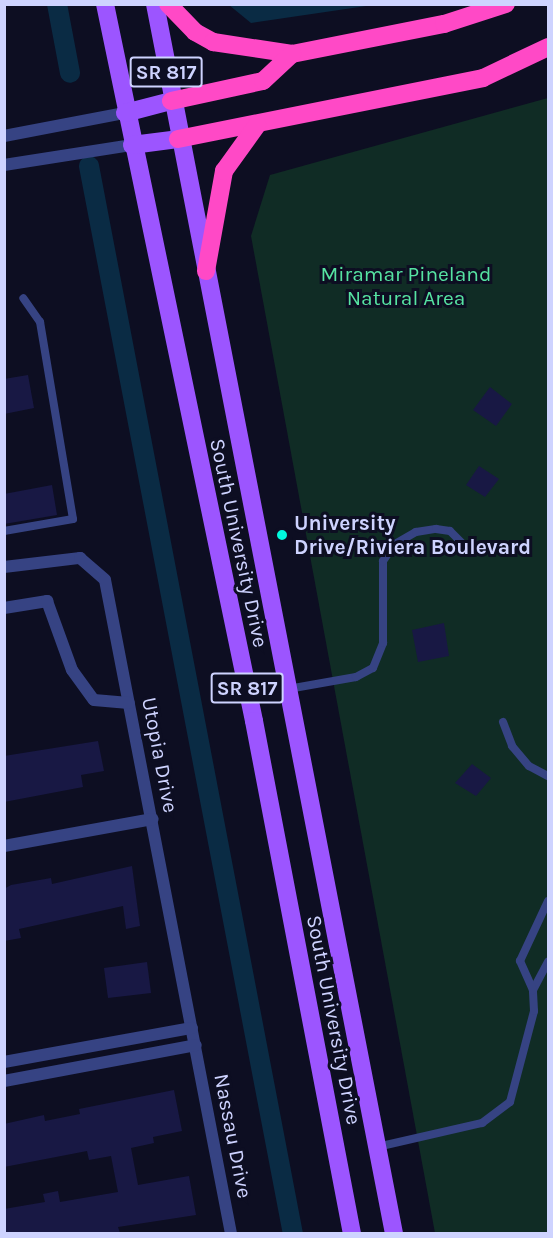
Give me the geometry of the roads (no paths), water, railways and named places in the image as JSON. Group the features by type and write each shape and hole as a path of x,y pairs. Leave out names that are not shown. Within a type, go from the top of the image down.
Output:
{"highway":[{"path":"168,4 195,32 213,42 292,54 444,24 506,4"},
{"path":"178,140 483,78 549,47"},
{"path":"171,101 264,81 292,54"},
{"path":"206,271 224,171 257,125"}],"main road":[{"name":"South University Drive","path":"105,4 125,113 254,721 352,1233"},
{"name":"South University Drive","path":"154,4 178,140 206,271 393,1233"},
{"path":"125,113 171,101"},
{"path":"132,145 178,140"}],"street":[{"path":"4,135 125,113"},
{"path":"4,165 132,145"},
{"name":"Utopia Drive","path":"4,567 61,557 80,558 95,567 105,580 196,1046"},
{"path":"4,608 47,601 72,670 94,700 129,703"},
{"path":"4,846 153,819"},
{"path":"4,1062 192,1028"},
{"path":"4,1081 196,1046"},
{"name":"Nassau Drive","path":"196,1046 231,1233"}],"lane":[{"path":"4,531 73,519 40,322 23,298"},
{"path":"287,689 356,676 373,668 383,643 383,561 395,544 416,532 436,529 450,531 471,552"},
{"path":"503,722 512,746 529,766 549,776"},
{"path":"377,1148 482,1123 510,1102 534,1011 533,990 520,961 549,901"},
{"path":"533,990 549,962"}],"water":[{"path":"229,5 373,5 251,23"}],"waterway":[{"path":"57,4 70,73"},
{"path":"89,166 293,1234"}],"place":[{"name":"University Drive/Riviera Boulevard","path":"282,535"}],"park label":[{"name":"Miramar Pineland Natural Area","path":"406,286"}]}
